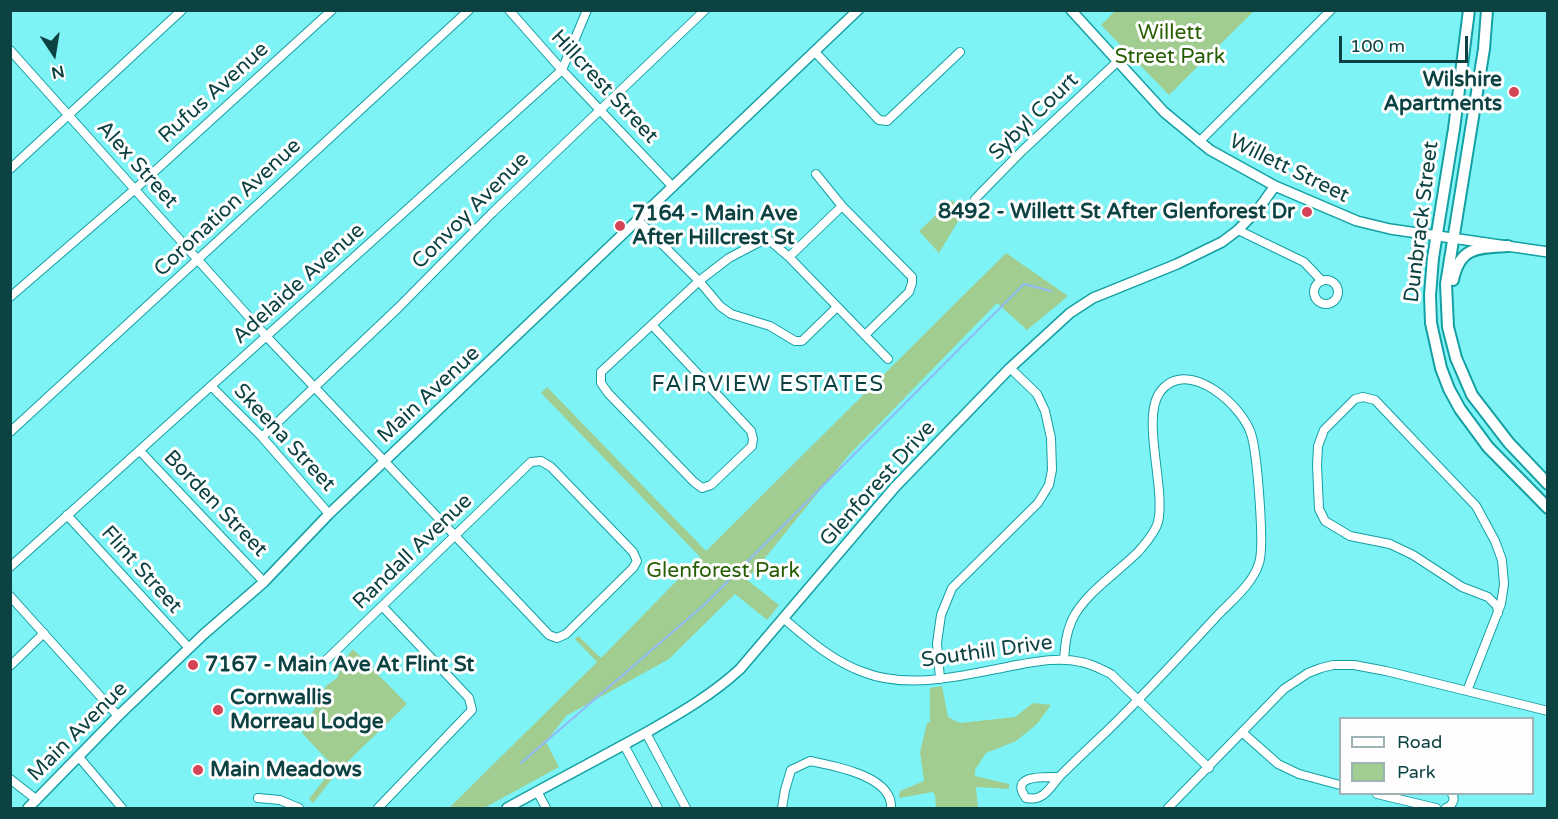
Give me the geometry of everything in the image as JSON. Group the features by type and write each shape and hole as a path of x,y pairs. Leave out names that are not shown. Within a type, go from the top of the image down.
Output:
{"main road":[{"name":"Dunbrack Street","path":"1469,10 1454,129 1437,236 1430,295 1431,323 1441,368 1449,389 1467,419 1488,447 1548,508"},
{"name":"Dunbrack Street","path":"1487,10 1484,49 1446,284 1448,327 1456,358 1472,395 1509,443 1548,484"},
{"path":"1446,310 1455,269 1465,255 1480,248 1508,246"}],"street":[{"path":"10,169 182,10"},
{"name":"Rufus Avenue","path":"10,297 134,190 332,10"},
{"name":"Coronation Avenue","path":"10,432 470,10"},
{"name":"Hillcrest Street","path":"509,10 562,70 673,187"},
{"name":"Adelaide Avenue","path":"10,567 562,70 586,10"},
{"name":"Convoy Avenue","path":"262,437 705,10"},
{"name":"Main Avenue","path":"28,808 118,716 189,648 264,582 329,514 858,10"},
{"name":"Willett Street","path":"1071,10 1164,112 1210,150 1275,186 1357,221 1389,229 1548,252"},
{"path":"1199,142 1331,10"},
{"name":"Alex Street","path":"10,50 266,336 549,635 557,638"},
{"path":"816,52 879,120 887,121 960,52"},
{"name":"Sybyl Court","path":"975,199 1022,151 1118,61"},
{"path":"816,174 842,206 912,277 909,292 864,335"},
{"name":"Glenforest Drive","path":"507,808 624,746 692,707 720,687 740,669 895,487 1010,368 1070,313 1093,298 1177,264 1222,242 1238,230 1259,208 1275,186"},
{"path":"789,257 842,206"},
{"path":"639,221 699,281 720,306 731,314 770,326 795,341 802,340 837,307"},
{"path":"1238,230 1304,262 1322,281"},
{"path":"652,325 751,431 752,446 711,485 702,488 608,393 602,383 601,372 699,281 729,258 765,239 769,240 789,257 888,359"},
{"path":"940,680 937,643 941,615 952,588 1038,503 1049,485 1052,470 1051,438 1045,411 1037,394 1010,368"},
{"path":"1059,777 1035,777 1024,780 1022,792 1026,798 1035,799 1044,794 1139,700 1245,586 1259,564 1262,552 1252,436 1241,414 1206,383 1194,379 1182,379 1169,383 1160,391 1155,401 1154,417 1158,523 1147,542 1082,604 1072,618 1066,637 1064,660"},
{"name":"Skeena Street","path":"212,387 262,437 329,514"},
{"path":"1467,691 1498,613 1501,604 1504,584 1502,560 1476,506 1375,400 1364,397 1355,399 1324,430 1318,446 1319,509 1325,521 1350,536 1390,544 1413,555 1462,587 1488,597 1497,606 1498,613"},
{"name":"Borden Street","path":"140,452 264,582"},
{"name":"Randall Avenue","path":"320,666 531,462 541,461 551,466 633,552 637,561 633,568 566,634 557,638"},
{"name":"Flint Street","path":"67,515 189,648"},
{"path":"10,596 118,716"},
{"path":"378,808 472,710 469,698 383,607"},
{"name":"Southill Drive","path":"783,618 834,658 864,673 901,680 940,680 1044,660 1082,662 1111,674 1209,768"},
{"path":"10,666 44,633"},
{"path":"1172,807 1284,689 1308,673 1333,665 1354,665 1386,671 1548,711"},
{"path":"646,733 686,808"},
{"path":"1243,733 1278,764 1299,774 1339,784"},
{"path":"624,746 658,808"},
{"path":"78,756 122,808"},
{"path":"782,808 791,770 810,760 842,768 871,779 887,793 891,808"},
{"path":"10,779 37,800"},
{"path":"537,791 546,808"},
{"path":"1390,795 1436,808"},
{"path":"1446,808 1450,807 1453,801 1452,795"},
{"path":"258,798 280,800 299,808"}],"green space":[{"name":"Willett Street Park","path":"1116,10 1254,11 1169,95 1101,25"},
{"path":"952,200 963,213 939,253 919,231"},
{"name":"Glenforest Park","path":"1006,253 1068,296 1027,330 997,303 848,456 747,580 779,605 767,620 735,594 669,659 566,716 546,742 559,767 484,808 449,808 597,662 575,639 578,636 601,658 700,557 541,393 547,387 706,551"},
{"path":"353,649 407,704 339,770 313,803 309,799 334,767 302,733 326,686 337,678 345,659"},
{"path":"942,686 948,717 960,723 1015,717 1033,703 1051,705 1037,724 1016,741 986,753 975,770 975,776 1009,784 1009,789 976,787 978,808 936,808 933,792 899,798 900,791 924,781 920,752 927,723 930,722 930,688"}],"waterway":[{"path":"521,763 705,604 1024,284 1051,291"}],"place":[{"name":"Wilshire Apartments","path":"1514,92"},
{"name":"8492 - Willett St After Glenforest Dr","path":"1307,212"},
{"name":"7164 - Main Ave After Hillcrest St","path":"620,226"},
{"name":"7167 - Main Ave At Flint St","path":"193,665"},
{"name":"Cornwallis Morreau Lodge","path":"218,710"},
{"name":"Main Meadows","path":"198,770"}],"district":[{"name":"FAIRVIEW ESTATES","path":"768,385"}]}
